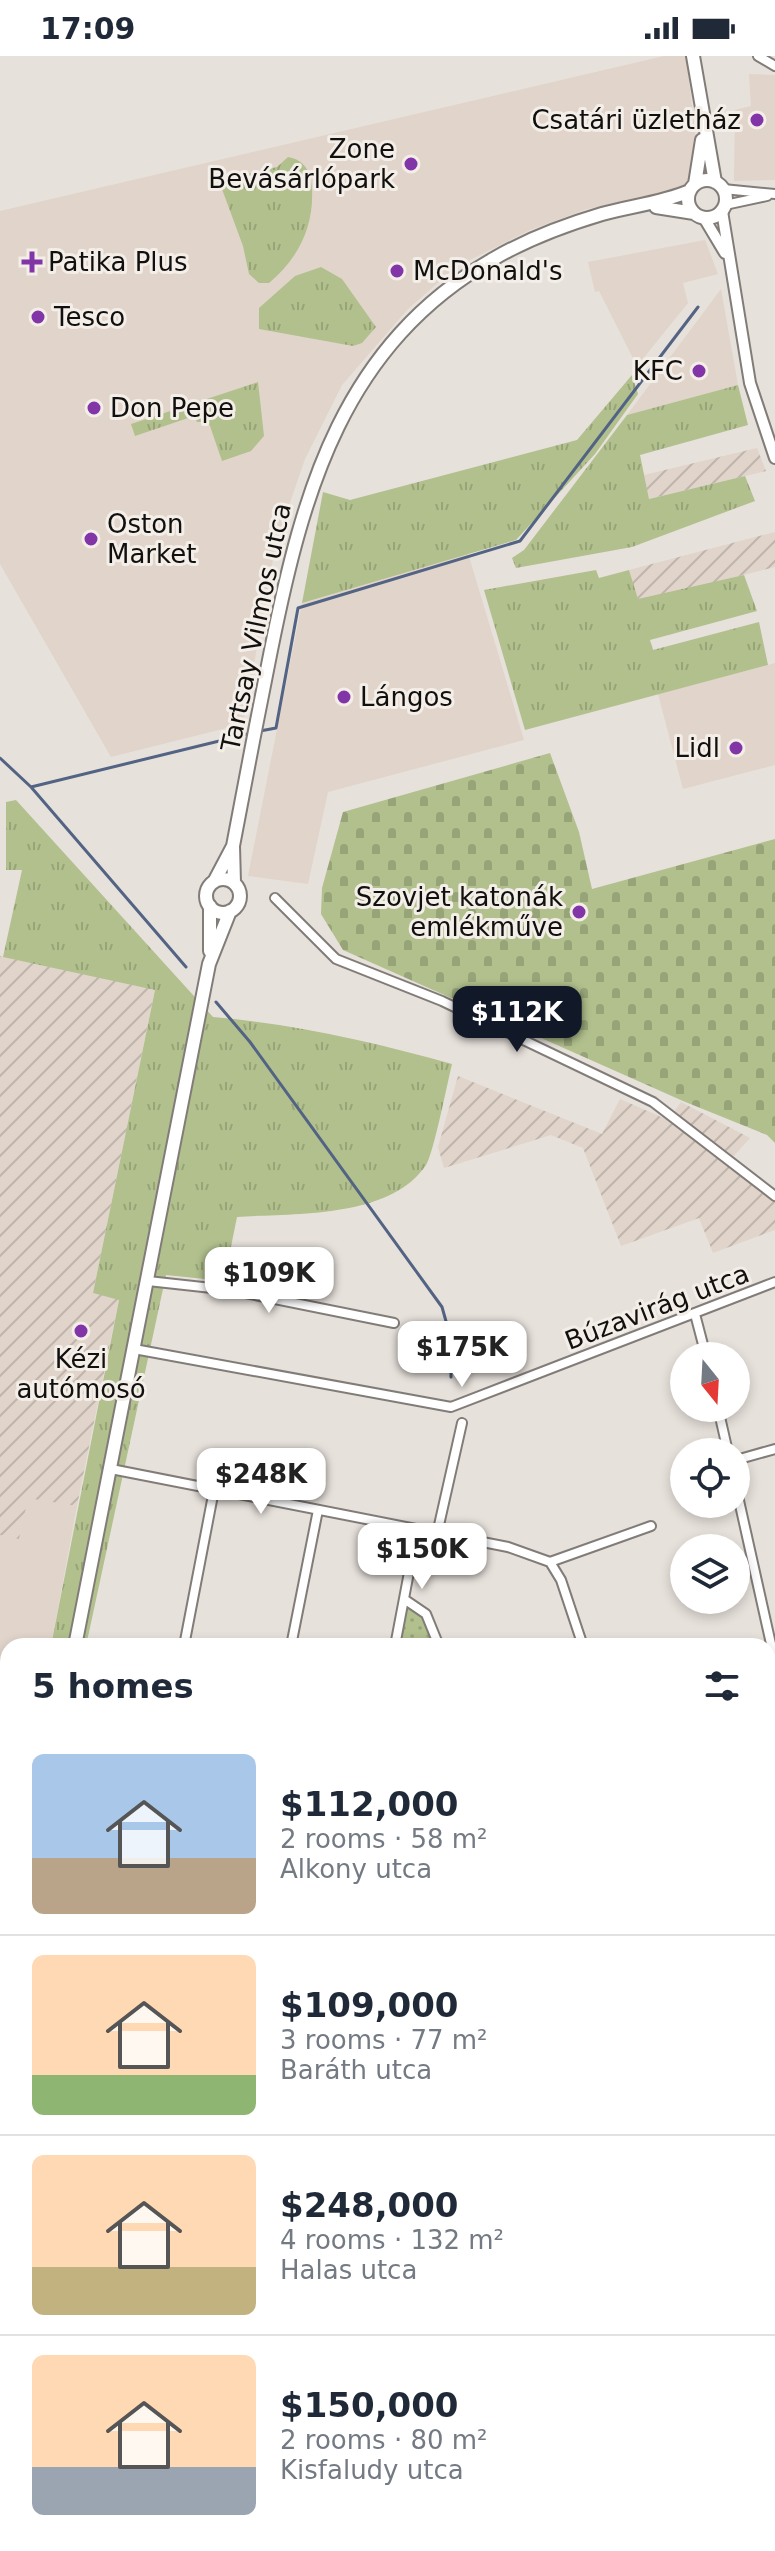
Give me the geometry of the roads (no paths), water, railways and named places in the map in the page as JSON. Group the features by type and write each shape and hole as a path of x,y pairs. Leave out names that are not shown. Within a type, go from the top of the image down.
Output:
{"main road":[{"path":"641,206 699,215 723,208 704,129 693,56"},
{"path":"699,215 688,203 704,129"},
{"path":"692,188 703,180 719,185"},
{"name":"Tartsay Vilmos utca","path":"233,846 299,520 319,463 356,394 409,327 478,268 559,229 692,188"},
{"path":"77,1638 209,964 210,906 207,891 233,846"},
{"path":"209,964 230,911 240,897 234,883 233,846"},
{"path":"214,882 226,879 234,883"},
{"path":"210,906 221,913 230,911"}],"street":[{"path":"758,56 775,66"},
{"path":"719,185 775,194"},
{"path":"775,194 723,208 750,383 775,458"},
{"path":"699,215 732,270"},
{"path":"275,898 336,959 442,1001 653,1102 775,1196"},
{"path":"148,1281 230,1290 394,1323"},
{"name":"Búzavirág utca","path":"134,1349 451,1407 775,1282"},
{"path":"695,1314 702,1342"},
{"path":"437,1534 462,1423"},
{"path":"750,1456 775,1449"},
{"path":"111,1469 508,1547 550,1562 561,1580 580,1638"},
{"path":"186,1638 214,1490"},
{"path":"293,1638 318,1510"},
{"path":"743,1518 770,1638"},
{"path":"550,1562 651,1526"},
{"path":"397,1638 417,1530"},
{"path":"404,1599 426,1614 436,1638"},
{"path":"763,1605 775,1603"}],"waterway":[{"path":"260,731 276,728 298,608 520,541 698,307"},
{"path":"31,787 252,733"},
{"path":"0,758 31,787 186,967"},
{"path":"216,1002 250,1042 442,1307 451,1339 451,1377"}],"place":[{"name":"Csatári üzletház","path":"757,120"},
{"name":"Zone Bevásárlópark","path":"411,164"},
{"name":"Patika Plus","path":"32,262"},
{"name":"McDonald's","path":"397,271"},
{"name":"Tesco","path":"38,317"},
{"name":"KFC","path":"699,371"},
{"name":"Don Pepe","path":"94,408"},
{"name":"Oston Market","path":"91,539"},
{"name":"Lángos","path":"344,697"},
{"name":"Lidl","path":"736,748"},
{"name":"Szovjet katonák emlékműve","path":"579,912"},
{"name":"Kézi autómosó","path":"81,1331"}]}
